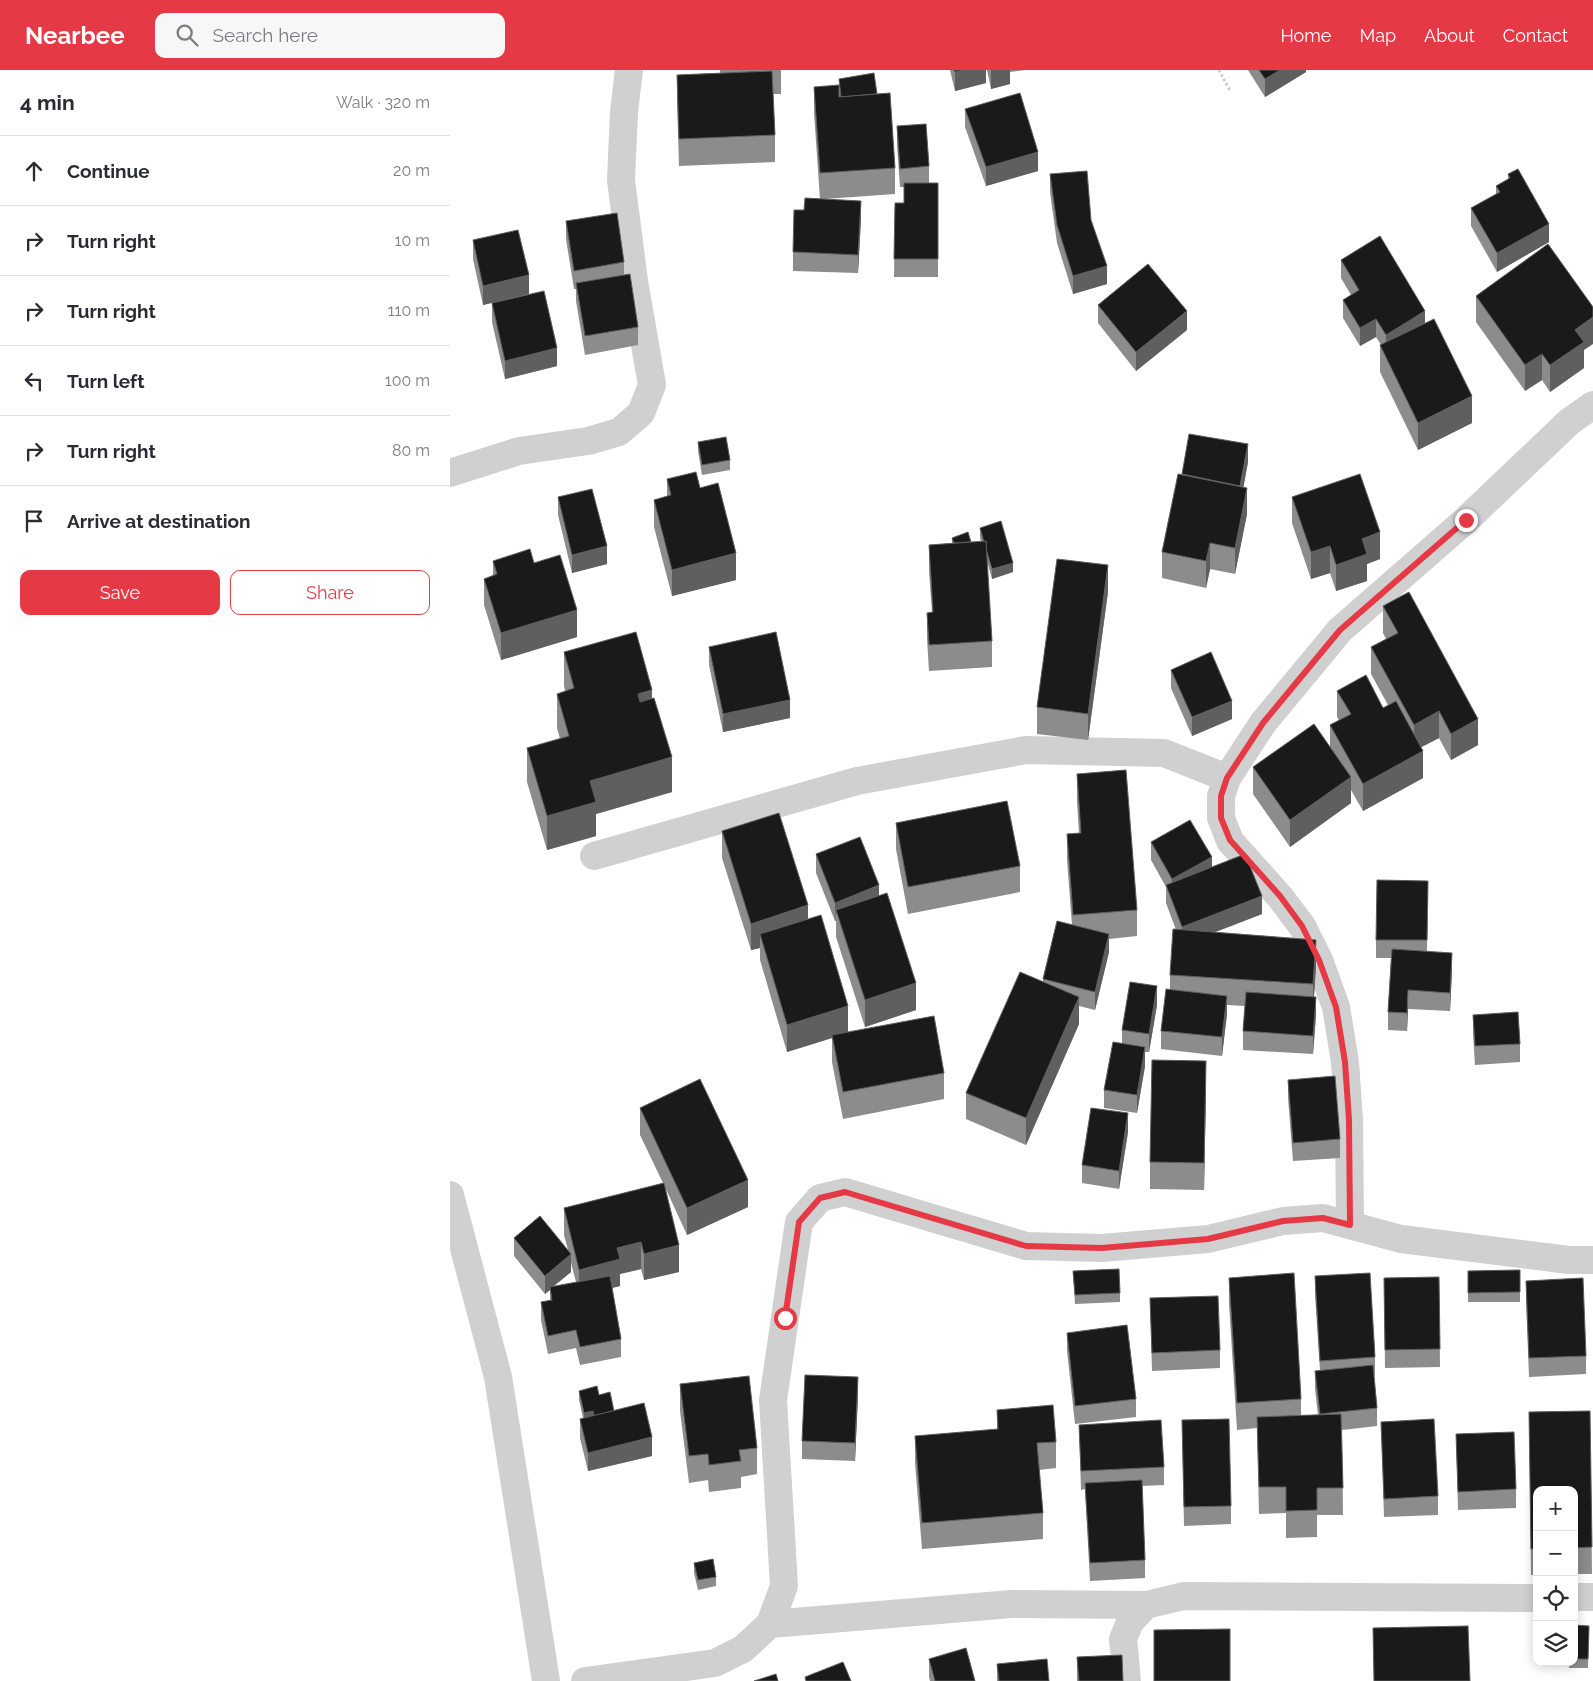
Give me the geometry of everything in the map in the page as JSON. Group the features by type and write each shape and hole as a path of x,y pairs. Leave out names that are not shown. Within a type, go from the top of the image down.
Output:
{"street":[{"path":"450,473 519,451 588,441 619,432 641,413 652,385 634,281 621,180 624,112 629,70"},
{"path":"1350,1225 1349,1120 1345,1062 1336,1007 1319,960 1302,926 1280,896 1230,840 1221,818 1221,796 1227,778 1263,723 1340,630 1466,520 1569,422 1593,405"},
{"path":"594,856 857,781 1026,750 1164,753 1227,778"},
{"path":"585,1681 715,1663 743,1650 770,1624 784,1586 773,1400 799,1222 820,1198 845,1192 1026,1246 1102,1248 1208,1239 1283,1221 1323,1218 1401,1239 1569,1260 1593,1260"},
{"path":"450,1195 498,1377 546,1681"},
{"path":"770,1624 1012,1604 1146,1606 1184,1596 1533,1598"},
{"path":"1578,1597 1593,1597"},
{"path":"1127,1681 1123,1639 1130,1622 1146,1606"}],"path":[{"path":"1219,70 1230,91"}],"building":[{"path":"1259,70 1280,70 1265,79"},
{"path":"772,71 775,135 679,139 677,75"},
{"path":"874,73 877,94 841,97 839,79"},
{"path":"839,85 839,97 890,93 895,168 820,173 814,87"},
{"path":"1020,93 1038,152 986,167 965,109"},
{"path":"926,124 929,166 900,169 897,126"},
{"path":"1518,169 1549,224 1497,253 1471,208 1500,192 1496,186 1510,178 1508,174"},
{"path":"1087,171 1091,220 1107,266 1073,276 1057,225 1050,174"},
{"path":"904,183 938,183 938,259 894,259 895,203 904,203"},
{"path":"805,198 861,201 858,255 793,252 794,210 804,210"},
{"path":"617,213 624,262 574,271 566,221"},
{"path":"518,230 529,275 483,286 473,240"},
{"path":"1380,236 1425,311 1386,335 1376,319 1360,328 1343,300 1359,290 1341,260"},
{"path":"1548,244 1593,307 1593,317 1575,330 1584,342 1550,365 1542,354 1525,365 1476,296"},
{"path":"1148,264 1187,311 1136,352 1098,305"},
{"path":"630,274 638,327 585,336 576,283"},
{"path":"544,291 557,348 505,361 492,303"},
{"path":"1434,319 1472,396 1418,423 1380,345"},
{"path":"1189,434 1248,444 1240,486 1182,474"},
{"path":"726,437 730,460 702,465 698,442"},
{"path":"696,472 700,488 718,483 736,553 672,570 654,500 671,495 667,479"},
{"path":"1178,474 1247,488 1235,548 1210,543 1206,561 1162,552"},
{"path":"1360,474 1380,532 1362,539 1367,554 1336,565 1330,546 1311,552 1292,497"},
{"path":"592,489 607,546 572,555 558,497"},
{"path":"1001,521 1013,563 992,569 986,549 986,541 984,542 980,528"},
{"path":"968,532 971,542 954,543 952,538"},
{"path":"986,541 992,641 929,645 927,613 933,612 929,545"},
{"path":"530,549 534,563 560,555 577,610 501,633 484,579 497,574 493,561"},
{"path":"1057,559 1108,565 1088,714 1037,707"},
{"path":"1409,592 1478,719 1451,734 1439,711 1414,725 1371,647 1398,633 1383,606"},
{"path":"636,632 652,690 638,694 640,702 654,698 672,757 590,781 596,802 547,816 527,748 569,736 557,694 574,688 564,652"},
{"path":"776,632 790,700 723,714 709,647"},
{"path":"1211,652 1232,701 1192,717 1171,670"},
{"path":"1366,675 1383,708 1396,701 1423,751 1363,784 1330,725 1351,714 1337,691"},
{"path":"1314,724 1351,777 1290,820 1253,767"},
{"path":"1126,770 1137,910 1073,915 1067,834 1081,833 1077,774"},
{"path":"1007,801 1020,866 908,887 896,823"},
{"path":"779,813 808,905 751,924 722,831"},
{"path":"1190,820 1212,857 1172,879 1151,842"},
{"path":"860,837 879,885 835,903 816,854"},
{"path":"1245,854 1262,896 1182,927 1166,885"},
{"path":"1377,880 1428,881 1427,940 1376,940"},
{"path":"887,893 916,983 865,1000 836,910"},
{"path":"821,915 848,1006 787,1025 760,934"},
{"path":"1057,921 1109,934 1095,992 1043,979"},
{"path":"1173,929 1316,940 1313,984 1170,975"},
{"path":"1392,949 1452,953 1450,993 1408,990 1407,1013 1388,1012"},
{"path":"1020,972 1079,997 1026,1118 966,1093"},
{"path":"1130,982 1157,986 1149,1034 1122,1030"},
{"path":"1166,989 1227,996 1222,1037 1161,1031"},
{"path":"1246,992 1316,997 1313,1036 1243,1031"},
{"path":"1518,1012 1520,1044 1475,1046 1473,1015"},
{"path":"934,1016 944,1073 843,1092 832,1035"},
{"path":"1113,1042 1145,1047 1137,1095 1104,1090"},
{"path":"1152,1060 1206,1061 1204,1163 1150,1162"},
{"path":"1335,1076 1340,1139 1293,1143 1288,1080"},
{"path":"700,1079 748,1180 687,1208 640,1108"},
{"path":"1091,1108 1128,1113 1119,1171 1082,1165"},
{"path":"664,1183 679,1245 644,1254 641,1242 617,1248 620,1259 579,1270 564,1208"},
{"path":"540,1216 571,1254 545,1276 514,1238"},
{"path":"1119,1269 1120,1293 1075,1295 1073,1271"},
{"path":"1520,1270 1520,1292 1468,1293 1468,1271"},
{"path":"1294,1273 1301,1399 1237,1403 1229,1278"},
{"path":"1370,1273 1375,1357 1320,1361 1315,1276"},
{"path":"610,1276 621,1339 580,1347 576,1330 548,1336 541,1302 552,1300 550,1287"},
{"path":"1439,1277 1440,1349 1385,1350 1384,1278"},
{"path":"1583,1278 1586,1356 1529,1358 1526,1281"},
{"path":"1218,1296 1220,1350 1152,1353 1150,1298"},
{"path":"1127,1325 1136,1399 1075,1406 1067,1333"},
{"path":"1373,1365 1377,1408 1320,1414 1315,1371"},
{"path":"805,1375 858,1377 855,1443 802,1441"},
{"path":"749,1376 757,1448 739,1450 741,1461 709,1465 708,1454 689,1456 680,1384"},
{"path":"597,1386 599,1395 610,1392 614,1411 594,1416 593,1411 584,1413 579,1391"},
{"path":"644,1403 652,1437 588,1453 580,1419"},
{"path":"1053,1405 1056,1442 1037,1443 1043,1513 922,1523 915,1436 998,1429 997,1410"},
{"path":"1590,1411 1592,1547 1578,1548 1578,1486 1533,1486 1533,1549 1531,1549 1529,1412"},
{"path":"1341,1414 1343,1488 1317,1488 1317,1510 1286,1511 1286,1487 1259,1487 1257,1417"},
{"path":"1229,1419 1231,1506 1184,1507 1182,1420"},
{"path":"1434,1419 1438,1496 1384,1499 1381,1422"},
{"path":"1161,1420 1164,1467 1081,1471 1079,1425"},
{"path":"1514,1432 1516,1489 1458,1492 1456,1434"},
{"path":"1142,1480 1145,1560 1090,1563 1085,1483"},
{"path":"713,1559 716,1577 698,1580 694,1563"},
{"path":"1578,1625 1589,1626 1588,1659 1578,1659"},
{"path":"1468,1626 1470,1681 1374,1681 1373,1628"},
{"path":"1230,1629 1230,1681 1154,1681 1154,1630"},
{"path":"966,1648 975,1681 935,1681 929,1659"},
{"path":"1122,1655 1123,1681 1079,1681 1077,1657"},
{"path":"1047,1659 1049,1681 999,1681 997,1664"},
{"path":"843,1662 851,1681 806,1681 805,1677"},
{"path":"776,1674 778,1681 754,1681"}],"route":[{"path":"785,1318 799,1222 820,1198 845,1192 1026,1246 1102,1248 1208,1239 1283,1221 1323,1218 1350,1225 1349,1120 1345,1062 1336,1007 1319,960 1302,926 1280,896 1230,840 1221,818 1221,796 1227,778 1263,723 1340,630 1466,520"}]}
